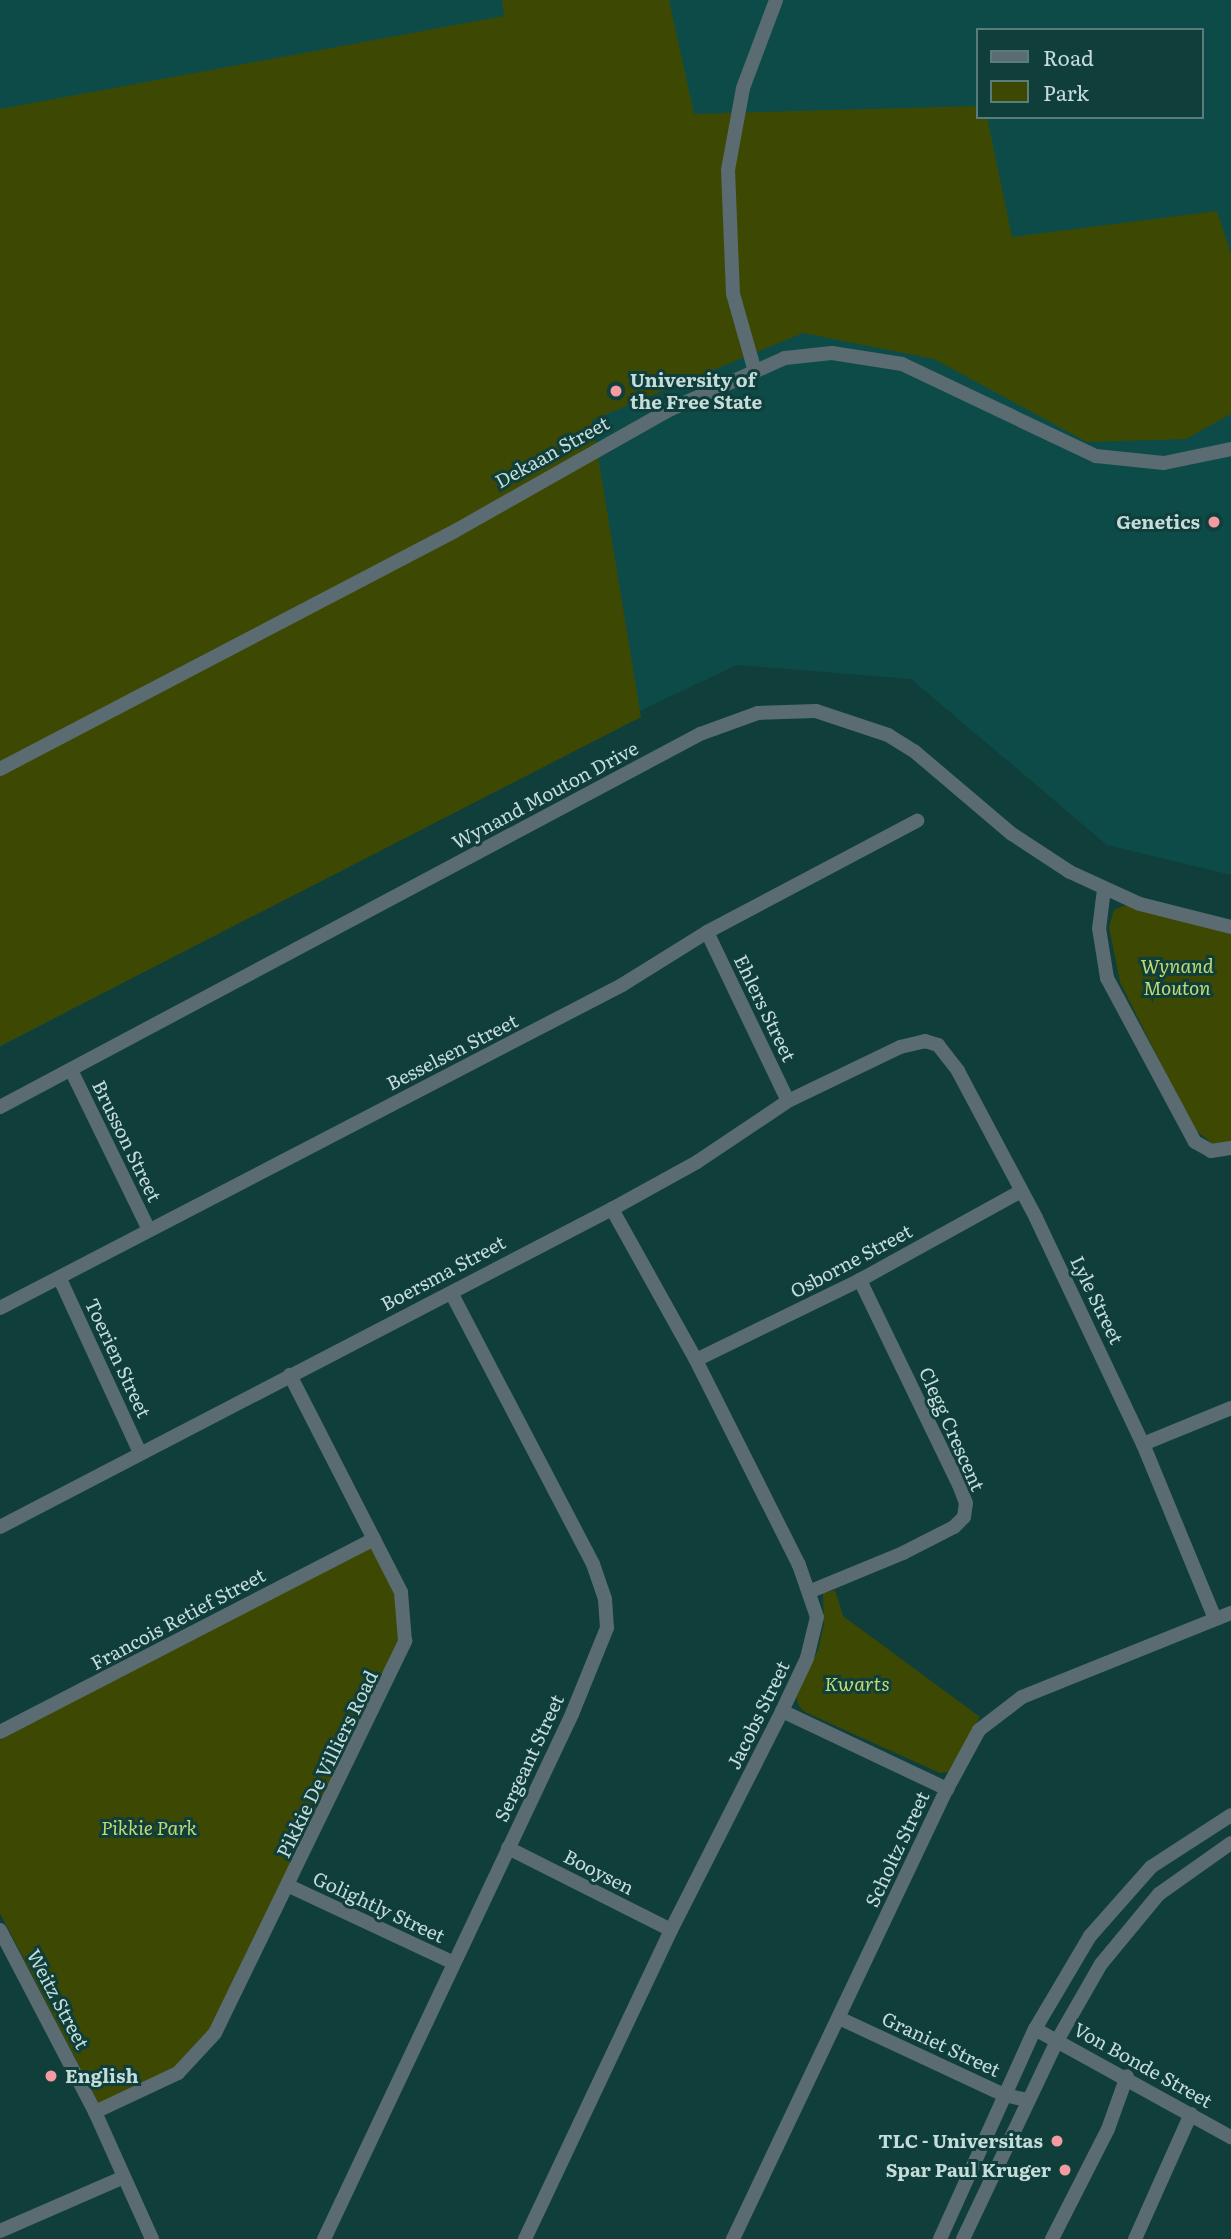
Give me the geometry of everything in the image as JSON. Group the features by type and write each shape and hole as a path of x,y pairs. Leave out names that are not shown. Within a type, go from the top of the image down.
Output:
{"street":[{"path":"754,368 730,274 728,170 743,88 776,0"},
{"name":"Dekaan Street","path":"0,769 754,368 808,353 871,357 932,376 1096,456 1164,463 1231,449"},
{"name":"Wynand Mouton Drive","path":"0,1107 700,734 758,713 816,711 888,735 914,751 1012,834 1104,889 1176,915 1231,927"},
{"name":"Besselsen Street","path":"0,1308 622,985 707,932 917,821"},
{"path":"1104,889 1099,928 1107,978 1195,1142 1211,1151 1231,1148"},
{"name":"Ehlers Street","path":"707,932 788,1101"},
{"name":"Lyle Street","path":"900,1047 926,1041 947,1054 1021,1191 1143,1444 1215,1619"},
{"name":"Boersma Street","path":"0,1527 290,1375 452,1294 496,1266 612,1209 697,1163 788,1101 900,1047"},
{"name":"Brusson Street","path":"71,1070 149,1230"},
{"name":"Osborne Street","path":"696,1360 860,1280 1021,1191"},
{"name":"Jacobs Street","path":"525,2239 671,1930 782,1711 813,1638 817,1617 811,1591 696,1360 612,1209"},
{"name":"Toerien Street","path":"60,1279 140,1453"},
{"name":"Clegg Crescent","path":"811,1591 903,1553 954,1527 964,1517 966,1503 959,1486 860,1280"},
{"name":"Sergeant Street","path":"324,2239 602,1647 607,1613 586,1549 452,1294"},
{"name":"Pikkie De Villiers Road","path":"95,2112 178,2073 203,2049 230,2007 405,1641 401,1592 290,1375"},
{"path":"1143,1444 1231,1408"},
{"name":"Francois Retief Street","path":"0,1732 374,1539"},
{"name":"Scholtz Street","path":"733,2239 947,1789 979,1730 1000,1710 1231,1613"},
{"path":"782,1711 947,1789"},
{"path":"945,2238 1004,2095 1065,1973 1113,1905 1169,1855 1231,1815"},
{"path":"963,2239 1058,2039 1119,1937 1185,1874 1231,1843"},
{"name":"Booysen","path":"508,1848 671,1930"},
{"path":"1169,1855 1185,1874"},
{"name":"Golightly Street","path":"289,1886 452,1962"},
{"name":"Weitz Street","path":"0,1930 95,2112 152,2239"},
{"name":"Graniet Street","path":"839,2018 1004,2095 1028,2100"},
{"name":"Von Bonde Street","path":"1035,2029 1126,2076 1231,2137"},
{"path":"1052,2239 1108,2129 1126,2076"},
{"path":"1135,2239 1191,2114"},
{"path":"0,2231 124,2177"}],"shaded area":[{"name":"University of the Free State","path":"0,0 1231,0 1231,875 1107,845 911,679 737,665 648,707 0,1047"}],"green space":[{"name":"University of the Free State","path":"502,0 669,0 694,114 976,106 976,119 987,119 1012,237 1217,211 1231,255 1231,414 1186,439 1087,442 934,359 803,333 592,420 641,717 0,1046 0,109 504,16"},
{"name":"Wynand Mouton","path":"1126,905 1231,934 1231,1145 1213,1144 1193,1128 1120,982 1109,927 1114,910"},
{"name":"Pikkie Park","path":"373,1542 402,1588 407,1634 214,2032 181,2070 101,2108 0,1913 0,1740"},
{"name":"Kwarts","path":"835,1590 843,1616 980,1717 948,1772 940,1773 805,1712 799,1706 796,1697 818,1650 824,1624 823,1593"}],"place":[{"name":"University of the Free State","path":"616,391"},
{"name":"Genetics","path":"1214,522"},
{"name":"English","path":"51,2076"},
{"name":"TLC - Universitas","path":"1057,2141"},
{"name":"Spar Paul Kruger","path":"1065,2170"}]}
